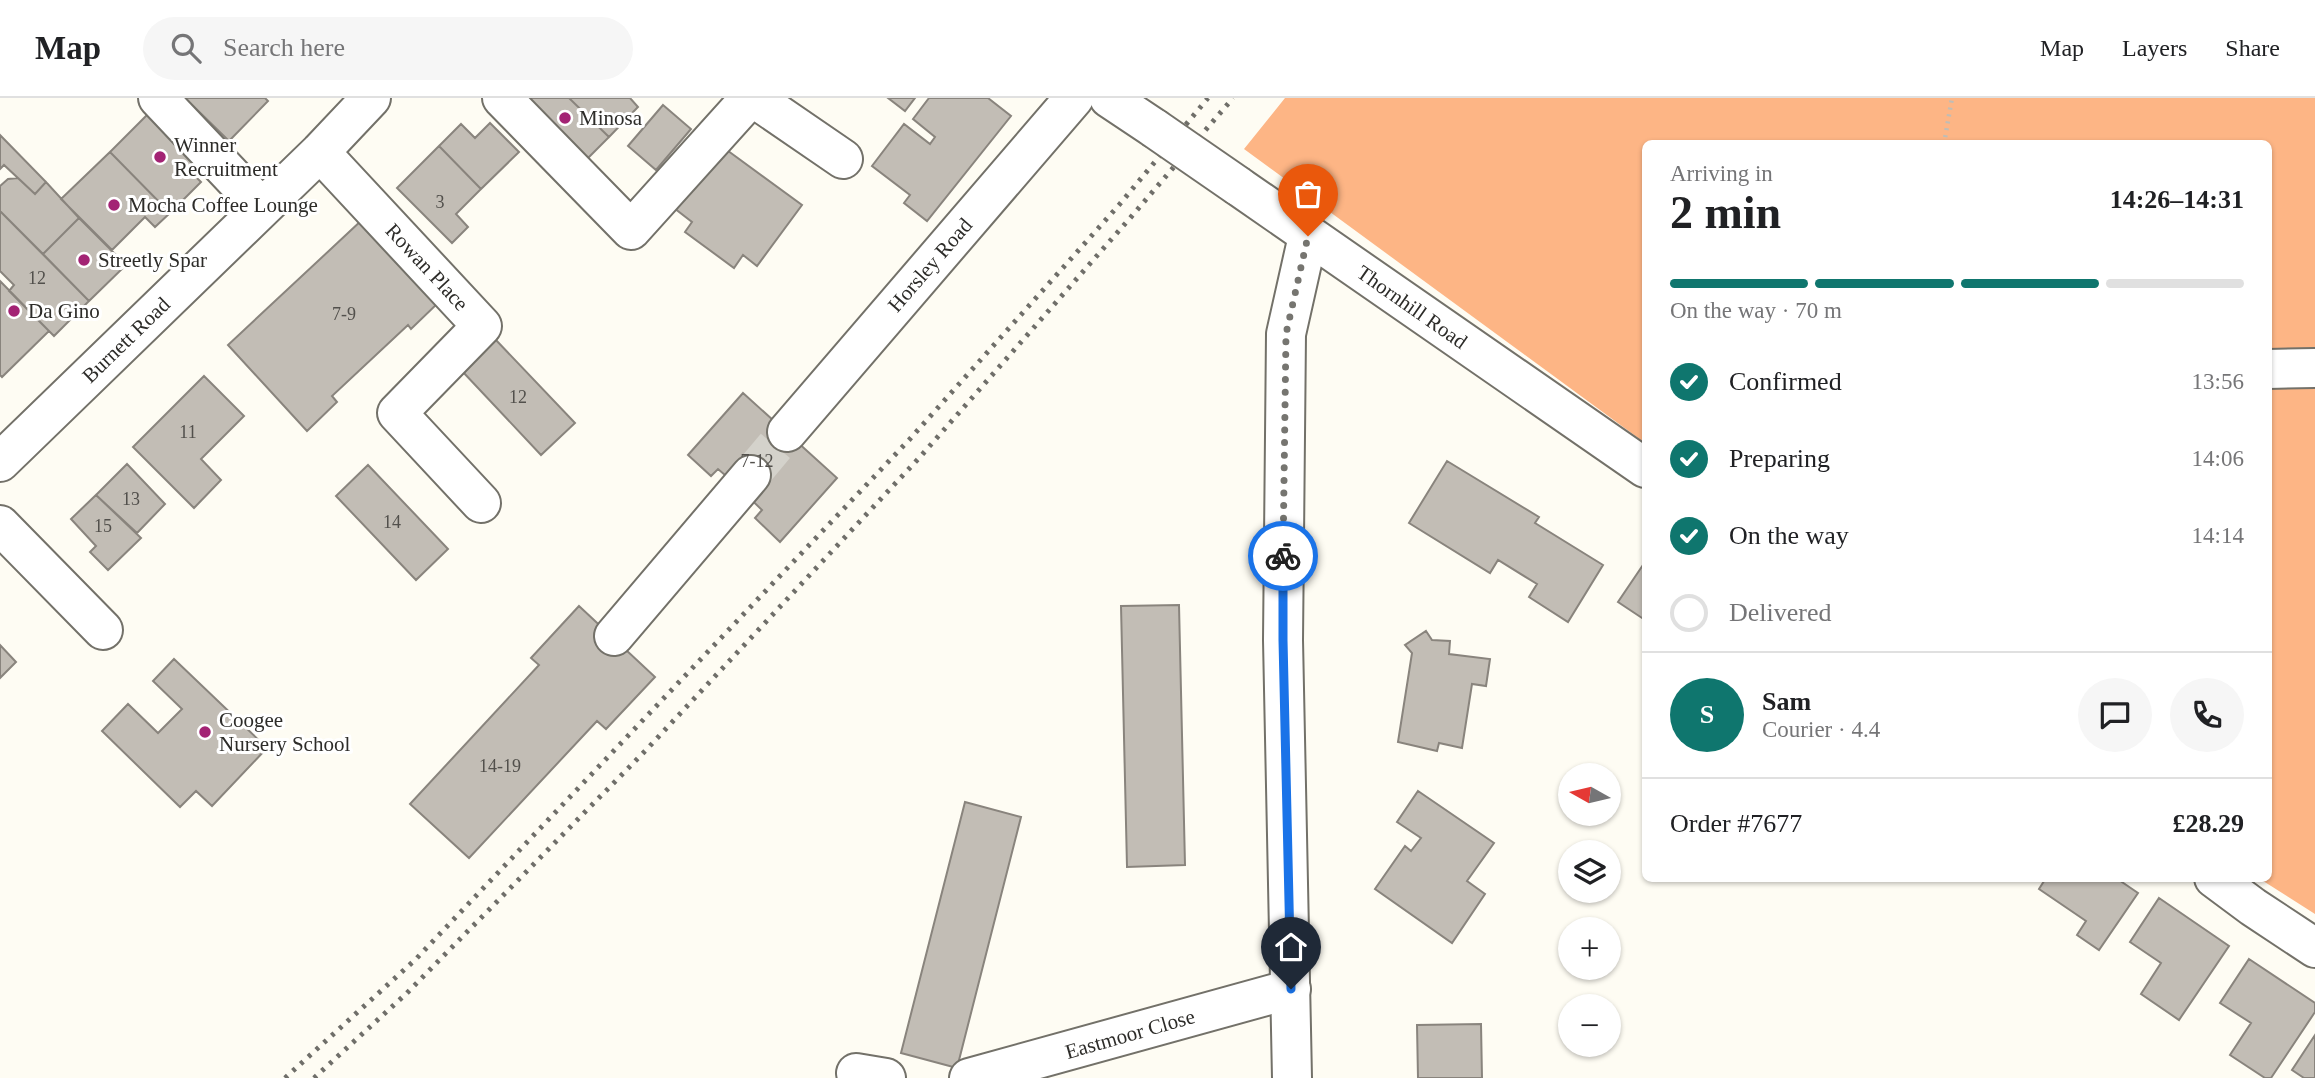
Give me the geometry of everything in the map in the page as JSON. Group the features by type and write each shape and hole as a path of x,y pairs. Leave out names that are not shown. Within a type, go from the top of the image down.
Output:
{"main road":[{"path":"158,98 262,208"},
{"name":"Burnett Road","path":"0,462 320,152 370,98"},
{"path":"502,98 631,230 752,98 843,159"},
{"name":"Horsley Road","path":"787,432 1074,98"},
{"name":"Thornhill Road","path":"1109,98 1642,466"},
{"name":"Rowan Place","path":"320,152 482,326 397,412 481,503"},
{"path":"1292,1078 1283,640 1286,334 1308,236"},
{"path":"2272,369 2315,368"},
{"path":"614,636 751,475"},
{"path":"0,525 103,630"},
{"path":"2219,882 2315,948"},
{"name":"Eastmoor Close","path":"970,1078 1291,989"}],"path":[{"path":"1945,140 1952,98"}],"shaded area":[{"path":"1285,98 2315,98 2315,914 2265,882 2272,882 2272,140 1642,140 1642,441 1244,149"}],"building":[{"path":"185,98 265,98 268,101 229,141"},
{"name":"Minosa","path":"522,98 569,98 609,137 586,160"},
{"path":"569,98 630,98 638,107 609,137"},
{"path":"888,98 915,98 905,111"},
{"path":"929,98 988,98 1011,116 927,221 904,203 910,195 872,166 904,124 930,144 935,137 913,119"},
{"path":"663,105 691,129 656,170 628,146"},
{"name":"Winner Recruitment","path":"155,107 210,163 196,177 201,182 170,213 110,152"},
{"path":"490,123 519,152 481,189 439,146 461,124 475,138"},
{"path":"0,135 46,182 35,194 4,165 0,169"},
{"path":"720,145 802,205 757,266 743,255 734,268 685,232 692,222 674,208"},
{"path":"439,146 481,189 456,214 468,227 452,243 397,188"},
{"name":"Mocha Coffee Lounge","path":"110,152 170,213 155,227 145,217 112,250 61,199"},
{"path":"18,178 35,194 46,182 79,218 43,254 0,211 0,186 8,179"},
{"path":"0,211 89,301 54,336 9,291 14,285 0,271"},
{"name":"Streetly Spar","path":"79,218 126,265 89,301 43,254"},
{"path":"363,219 439,302 411,329 408,325 332,396 337,402 307,431 228,345"},
{"name":"Da Gino","path":"0,281 49,331 2,377 0,375"},
{"path":"495,339 575,423 541,455 462,371"},
{"path":"204,376 244,416 201,459 221,480 194,508 133,447"},
{"path":"743,393 837,478 780,542 755,518 762,510 732,481 718,469 711,476 688,455"},
{"path":"1447,461 1539,517 1535,523 1603,565 1568,622 1529,597 1537,584 1498,560 1490,573 1409,523"},
{"path":"127,464 165,504 137,533 96,495"},
{"path":"368,465 448,549 416,580 336,496"},
{"path":"96,495 141,538 108,570 90,552 96,546 71,519"},
{"path":"1642,566 1642,618 1618,602"},
{"path":"1179,605 1185,865 1127,867 1121,606"},
{"path":"579,606 655,677 606,729 597,721 469,858 410,804 539,665 531,658"},
{"path":"1426,631 1432,640 1450,641 1449,654 1490,659 1486,686 1472,684 1462,748 1439,743 1437,751 1398,742 1412,653 1405,645"},
{"path":"0,645 16,662 0,678"},
{"name":"Coogee Nursery School","path":"174,659 267,748 212,806 196,791 180,807 102,731 128,704 158,733 182,709 153,681"},
{"path":"1418,791 1494,843 1467,881 1485,894 1452,943 1375,889 1405,846 1411,851 1421,838 1397,822"},
{"path":"965,802 1021,817 957,1068 901,1053"},
{"path":"2043,882 2122,882 2138,893 2099,950 2077,935 2086,921 2039,889"},
{"path":"2159,898 2229,946 2179,1020 2141,994 2161,963 2130,942"},
{"path":"2249,959 2315,1003 2315,1012 2271,1078 2265,1078 2230,1055 2251,1023 2220,1003"},
{"path":"1481,1024 1482,1078 1418,1078 1417,1025"},
{"path":"2315,1035 2315,1078 2304,1078 2292,1070"}],"tunnel":[{"path":"751,475 787,432"}],"railway":[{"path":"285,1078 416,959 909,440 1119,205 1208,98"},
{"path":"314,1078 407,993 647,749 920,457 1233,98"}],"way so far":[{"path":"1283,556 1286,334 1308,236"}],"place":[{"name":"Minosa","path":"565,118"},
{"name":"Winner Recruitment","path":"160,157"},
{"name":"Mocha Coffee Lounge","path":"114,205"},
{"name":"Streetly Spar","path":"84,260"},
{"name":"Da Gino","path":"14,311"},
{"name":"Coogee Nursery School","path":"205,732"}],"route":[{"path":"1283,556 1291,989"}]}
